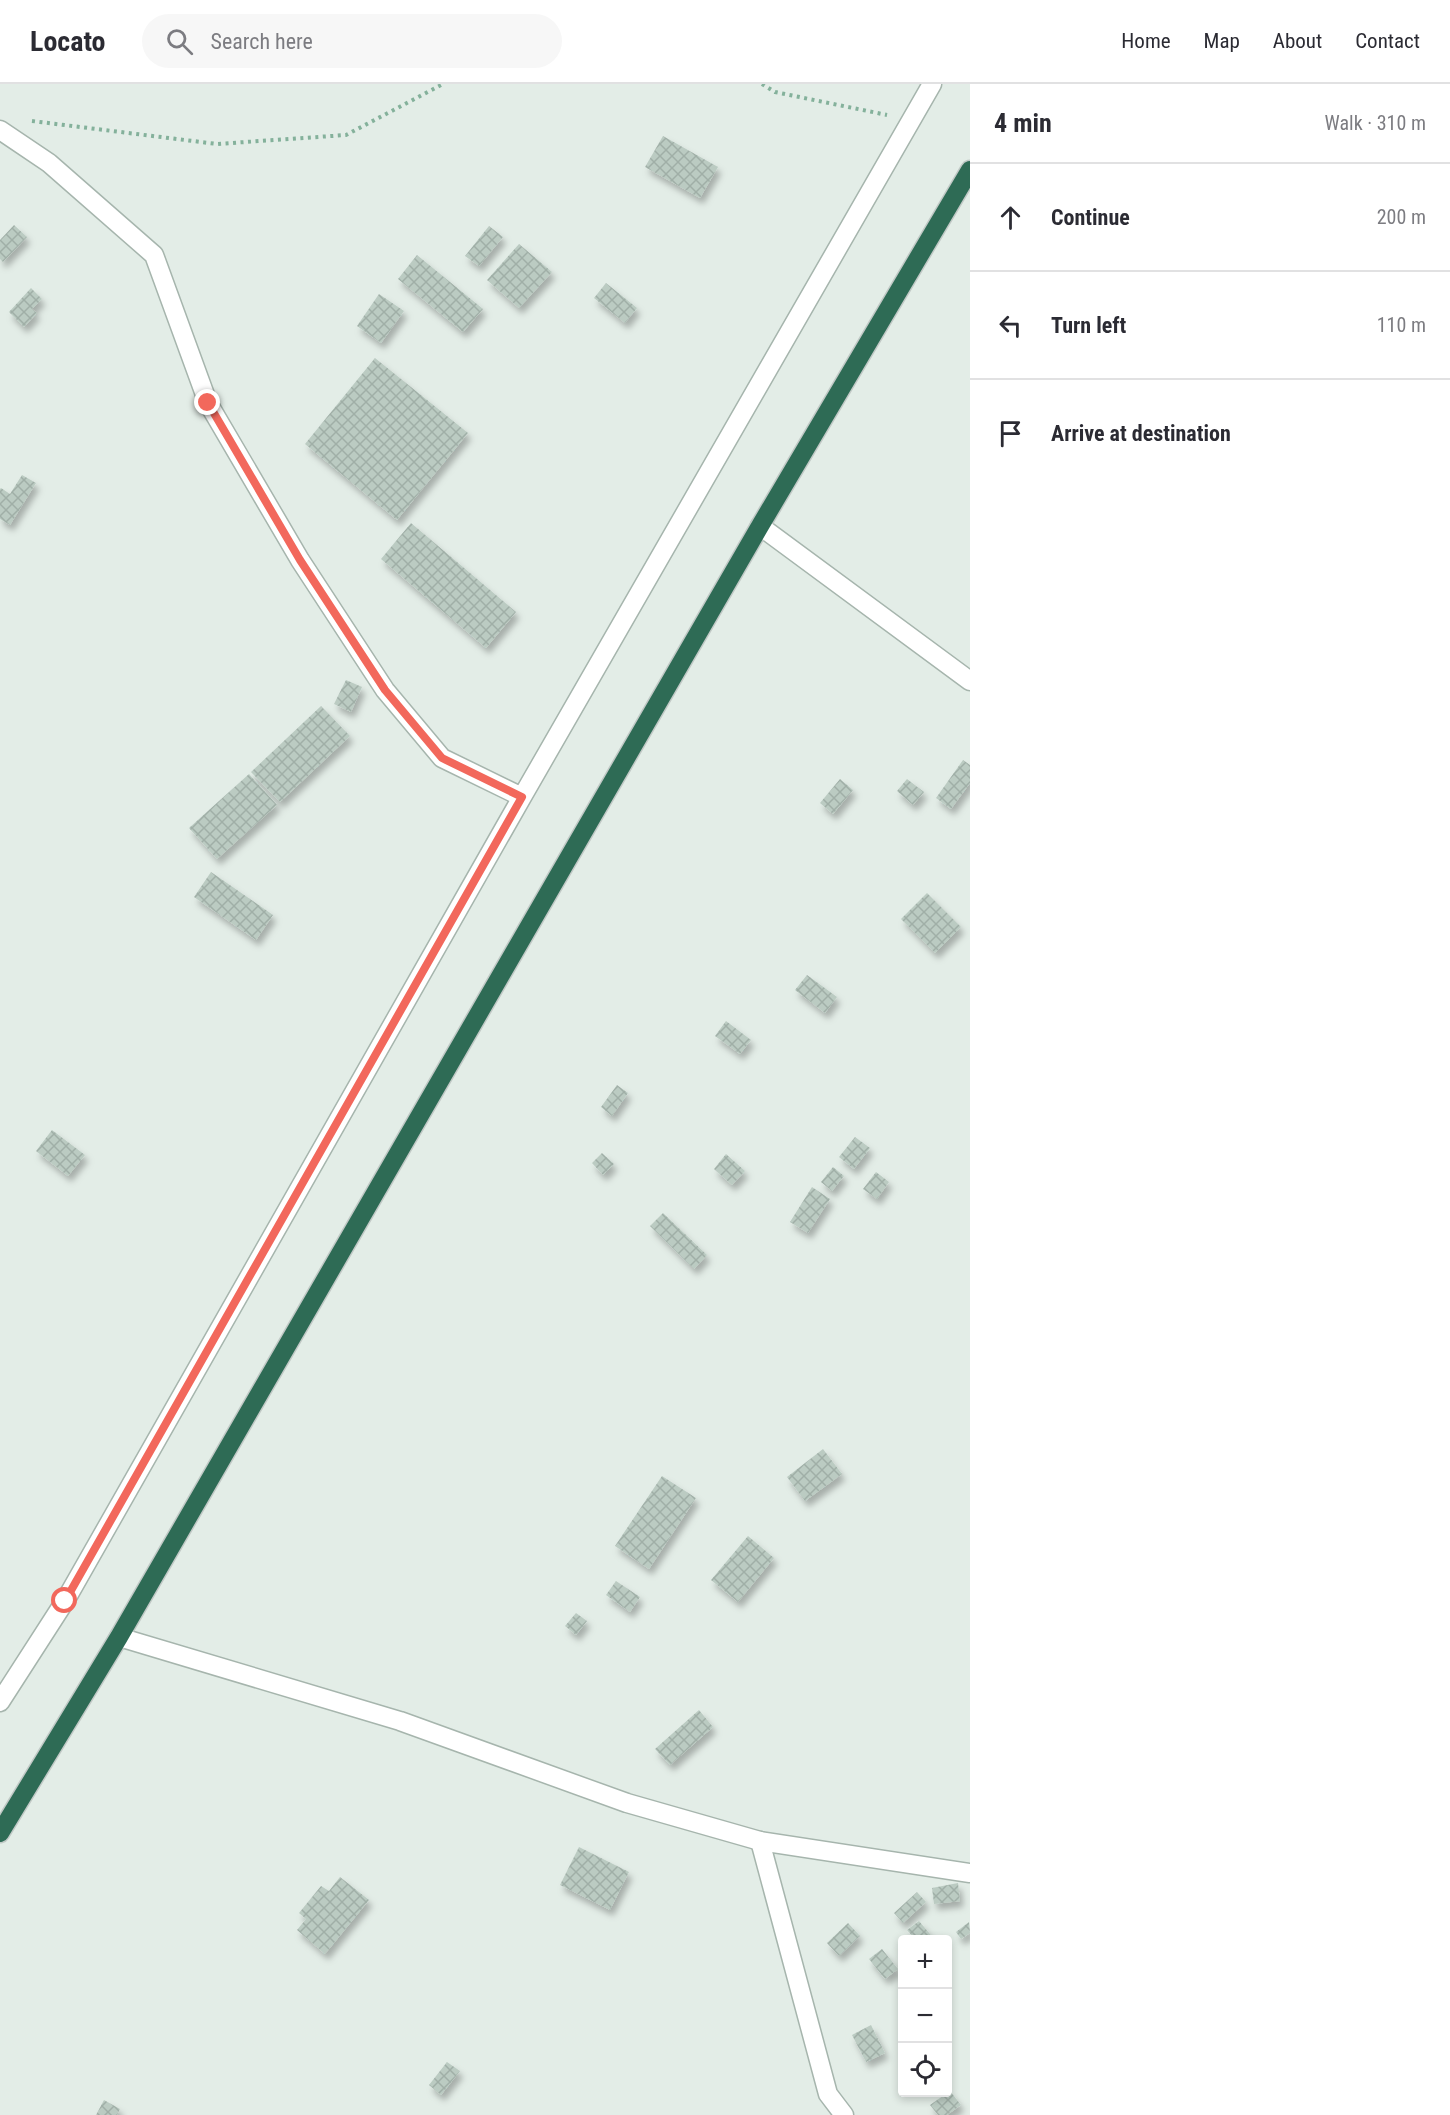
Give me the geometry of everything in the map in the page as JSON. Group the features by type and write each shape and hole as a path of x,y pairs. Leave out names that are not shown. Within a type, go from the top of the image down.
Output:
{"highway":[{"path":"0,1833 119,1637 760,526 970,170"}],"street":[{"path":"0,1702 65,1601 522,797 932,84"},
{"path":"0,130 49,163 154,255 208,403 300,560 385,690 442,758 522,797"},
{"path":"760,526 970,681"},
{"path":"119,1637 400,1721 627,1803 760,1841 970,1873"},
{"path":"760,1841 828,2094 844,2115"}],"path":[{"path":"23,120 217,144 346,135 443,84"},
{"path":"762,84 776,92 911,120"}],"building":[{"path":"663,136 718,167 700,198 645,167"},
{"path":"14,225 27,237 3,262 0,259 0,240"},
{"path":"489,226 503,237 479,266 465,256"},
{"path":"519,244 552,272 519,308 487,280"},
{"path":"417,255 483,309 463,332 398,279"},
{"path":"606,283 637,308 625,323 594,298"},
{"path":"31,288 42,299 32,309 37,313 24,327 9,312"},
{"path":"379,294 404,311 381,343 357,326"},
{"path":"375,358 468,433 397,520 305,444"},
{"path":"22,475 36,483 10,525 0,519 0,489 10,494"},
{"path":"411,523 516,612 486,648 381,559"},
{"path":"346,680 362,687 351,712 334,704"},
{"path":"321,706 350,736 280,802 251,772"},
{"path":"963,760 970,765 970,783 951,809 936,798"},
{"path":"249,774 277,805 217,859 189,828"},
{"path":"840,779 853,790 833,814 820,803"},
{"path":"907,779 924,792 913,805 897,791"},
{"path":"211,872 273,915 256,940 194,897"},
{"path":"927,893 961,927 935,953 901,919"},
{"path":"807,975 837,997 825,1013 795,990"},
{"path":"726,1021 751,1040 740,1054 715,1036"},
{"path":"617,1085 628,1093 612,1116 601,1107"},
{"path":"52,1130 85,1155 68,1176 36,1151"},
{"path":"855,1137 870,1148 854,1169 839,1157"},
{"path":"602,1153 614,1164 603,1175 592,1163"},
{"path":"726,1154 745,1171 732,1185 714,1169"},
{"path":"833,1167 844,1176 832,1191 821,1182"},
{"path":"876,1172 889,1182 877,1199 863,1189"},
{"path":"812,1187 830,1199 808,1233 790,1222"},
{"path":"663,1213 707,1255 694,1269 650,1226"},
{"path":"823,1449 842,1474 805,1501 787,1477"},
{"path":"662,1476 696,1498 649,1569 615,1546"},
{"path":"748,1536 774,1558 738,1602 711,1580"},
{"path":"616,1581 640,1597 630,1612 606,1595"},
{"path":"576,1613 587,1621 576,1635 565,1626"},
{"path":"699,1710 713,1727 670,1765 655,1749"},
{"path":"579,1847 629,1872 610,1910 560,1885"},
{"path":"340,1877 369,1900 325,1954 297,1930 306,1919 299,1913 321,1886 329,1891"},
{"path":"958,1883 960,1901 934,1904 932,1888"},
{"path":"917,1892 926,1902 903,1923 894,1913"},
{"path":"919,1921 931,1935 912,1935 907,1930"},
{"path":"969,1922 970,1933 961,1939 956,1932"},
{"path":"848,1923 860,1936 839,1956 827,1943"},
{"path":"882,1949 898,1969 885,1979 869,1959"},
{"path":"871,2025 885,2053 866,2062 852,2035"},
{"path":"447,2062 460,2071 441,2095 429,2085"},
{"path":"952,2094 961,2105 947,2115 938,2115 930,2105 941,2097 952,2097"},
{"path":"104,2100 120,2109 117,2115 96,2115"}],"route":[{"path":"65,1601 522,797 442,758 385,690 300,560 208,403"}]}
